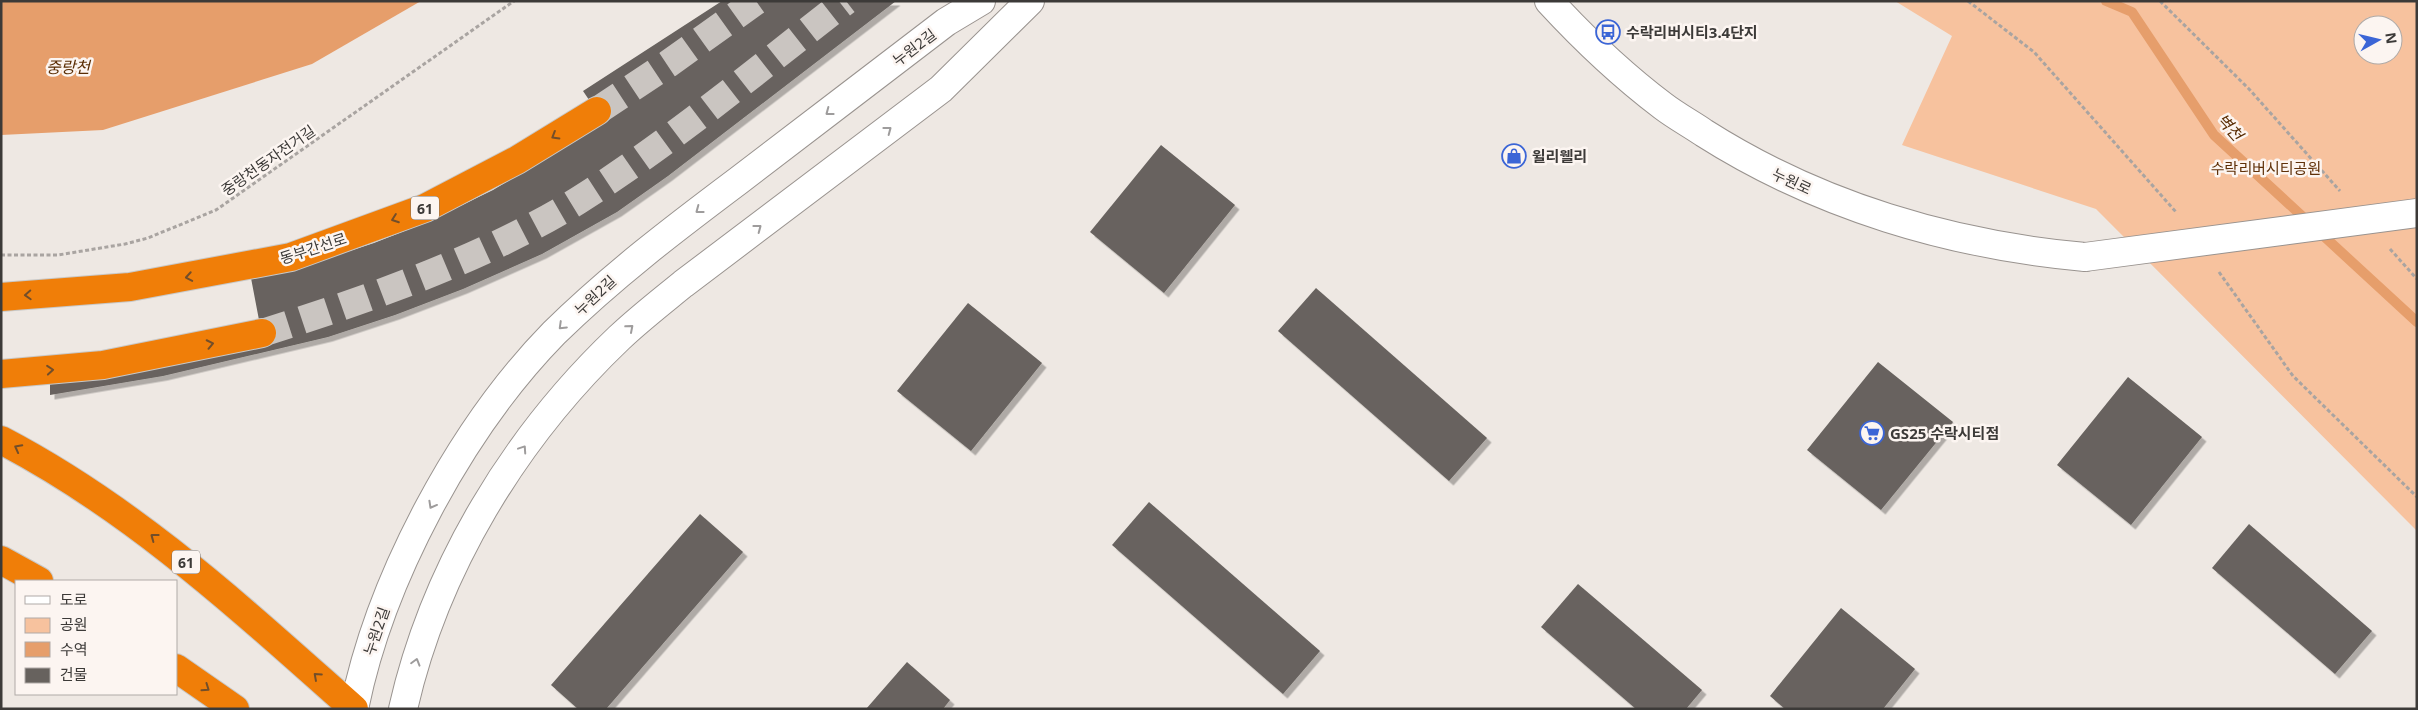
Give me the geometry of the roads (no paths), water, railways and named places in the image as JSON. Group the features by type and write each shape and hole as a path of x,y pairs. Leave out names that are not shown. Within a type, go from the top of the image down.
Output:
{"highway":[{"name":"동부간선로","path":"1,297 130,287 291,257 425,208 517,160 596,111"},
{"path":"1,374 104,365 262,333"},
{"name":"61","path":"1,440 46,463 100,498 153,536 207,578 354,709"},
{"path":"1,560 36,580"},
{"path":"178,669 236,709"}],"street":[{"name":"누원2길","path":"354,709 372,638 402,563 456,462 475,432 524,367 553,335 613,277 946,22 981,1"},
{"path":"403,709 423,638 461,550 496,490 535,432 590,368 620,338 683,284 941,89 1030,1"},
{"name":"누원로","path":"1549,1 1584,39 1664,107 1728,148 1786,179 1845,204 1942,233 2005,247 2085,257 2417,213"}],"water":[{"name":"중랑천","path":"1,1 421,1 312,64 103,130 1,135"}],"waterway":[{"name":"벽천","path":"2106,1 2132,12 2214,135 2417,322"}],"tunnel":[{"path":"597,111 668,64 756,1"},
{"path":"262,333 425,276 505,241 543,221 579,200 648,153 846,1"}],"place":[{"name":"수락리버시티3.4단지","path":"1608,32"},
{"name":"윌리웰리","path":"1514,156"},
{"name":"GS25 수락시티점","path":"1872,433"}],"park label":[{"name":"수락리버시티공원","path":"2266,168"}]}
